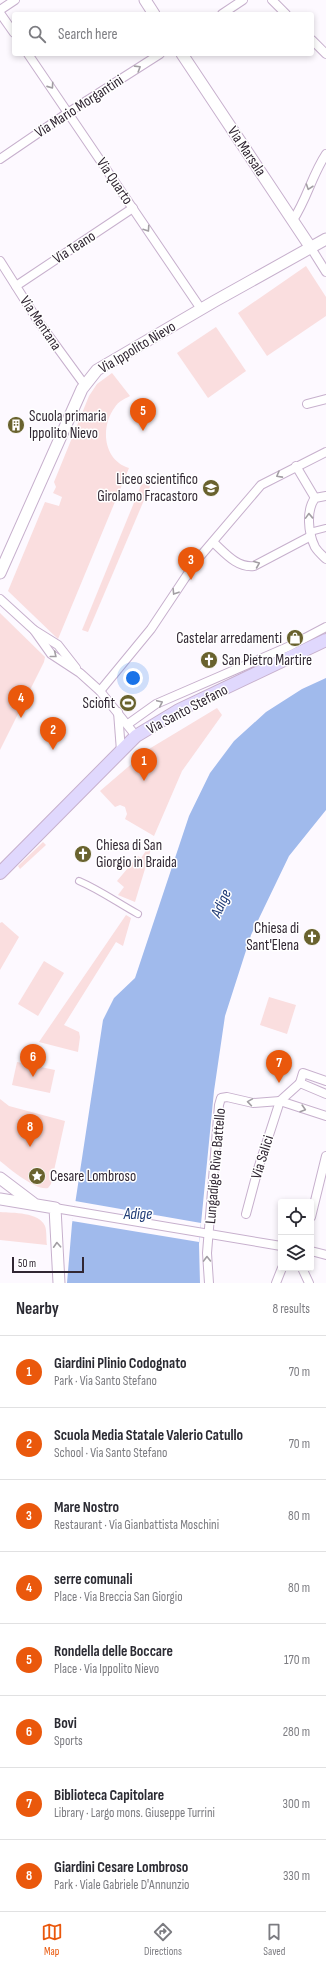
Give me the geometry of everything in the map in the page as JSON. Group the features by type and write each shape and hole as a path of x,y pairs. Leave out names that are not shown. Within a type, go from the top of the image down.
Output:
{"main road":[{"name":"Via Santo Stefano","path":"0,873 136,736 179,710 326,640"}],"street":[{"path":"0,10 15,0"},
{"path":"145,0 153,12"},
{"path":"225,12 243,0"},
{"path":"272,0 284,12"},
{"path":"0,13 12,30"},
{"path":"314,42 326,54"},
{"name":"Via Quarto","path":"29,56 201,309"},
{"name":"Via Mario Morgantini","path":"0,158 68,112 157,56"},
{"name":"Via Marsala","path":"183,56 311,248"},
{"path":"293,220 303,205 311,182 326,154"},
{"name":"Via Teano","path":"16,286 133,208"},
{"name":"Via Ippolito Nievo","path":"0,573 84,384 97,370 201,309 326,239"},
{"path":"311,248 326,272"},
{"name":"Via Mentana","path":"0,261 38,321 84,384"},
{"path":"307,404 326,399"},
{"path":"100,691 151,629 183,579 261,486 296,466 326,452"},
{"path":"296,466 315,498"},
{"path":"326,496 315,498 309,508 311,534 315,548 326,559"},
{"path":"213,542 235,561 245,567 254,566 311,534 326,528"},
{"path":"0,599 34,630 51,654 80,674 100,691 118,711 136,736"},
{"path":"128,724 156,704 290,646 326,627"},
{"path":"118,711 121,751"},
{"path":"79,881 93,887 112,900 138,914"},
{"path":"326,1081 303,1072 300,1083 280,1101 326,1116"},
{"path":"300,1083 326,1094"},
{"name":"Lungadige Riva Battello","path":"209,1283 205,1233 218,1113 221,1098 227,1097 254,1103 280,1101"},
{"name":"Via Salici","path":"246,1214 258,1169 280,1101"},
{"path":"314,1205 326,1156"},
{"path":"0,1178 2,1187 0,1193"},
{"path":"0,1178 35,1204"},
{"path":"0,1199 278,1245"},
{"path":"55,1208 59,1283"},
{"path":"314,1252 326,1255"},
{"path":"276,1283 281,1271"},
{"path":"303,1271 309,1283"}],"shaded area":[{"path":"306,266 326,297 326,316 267,356 238,313"},
{"path":"216,327 246,371 208,398 177,353"},
{"path":"112,373 130,396 123,399 110,415 106,433 107,442 109,450 114,458 120,464 129,468 58,639 8,591 45,502 59,506 62,497 53,493 56,487 54,482 89,396 97,384"},
{"path":"142,483 150,486 88,632 82,630"},
{"path":"0,613 45,657 44,662 0,750"},
{"path":"217,708 222,715 182,771 154,836 125,819 127,814 125,807 120,805 115,807 100,791 149,749"},
{"path":"154,839 135,902 118,895 124,887 117,881 138,856 141,858"},
{"path":"43,842 46,845 20,869 18,866"},
{"path":"126,915 131,918 123,946 116,942 64,1025 79,1032 80,1037 78,1052 39,1042"},
{"path":"2,922 19,937 0,970 0,923"},
{"path":"44,961 64,973 38,1016 18,1004"},
{"path":"269,997 296,1005 287,1034 260,1025"},
{"path":"17,1062 55,1070 50,1093 12,1085"},
{"path":"0,1099 9,1106 65,1121 51,1184 48,1188 43,1188 30,1183 0,1161"},
{"path":"0,1212 25,1214 42,1221 46,1230 47,1245 0,1240"}],"water":[{"name":"Adige","path":"326,678 326,810 289,856 251,935 225,1016 214,1091 199,1244 200,1283 67,1283 72,1224 103,1020 114,998 135,978 189,816 210,773 234,741 266,712 302,689"}],"pier":[{"path":"75,1201 201,1223 199,1242 72,1221"}],"place":[{"name":"Scuola primaria Ippolito Nievo","path":"16,425"},
{"name":"Rondella delle Boccare","path":"143,431"},
{"name":"Liceo scientifico Girolamo Fracastoro","path":"211,488"},
{"name":"Mare Nostro","path":"191,580"},
{"name":"Castelar arredamenti","path":"295,638"},
{"name":"San Pietro Martire","path":"209,660"},
{"name":"Sciofit","path":"128,703"},
{"name":"serre comunali","path":"21,718"},
{"name":"Scuola Media Statale Valerio Catullo","path":"53,750"},
{"name":"Giardini Plinio Codognato","path":"144,781"},
{"name":"Chiesa di San Giorgio in Braida","path":"83,854"},
{"name":"Chiesa di Sant'Elena","path":"312,937"},
{"name":"Bovi","path":"33,1077"},
{"name":"Biblioteca Capitolare","path":"279,1083"},
{"name":"Giardini Cesare Lombroso","path":"30,1147"},
{"name":"Cesare Lombroso","path":"37,1176"}]}
